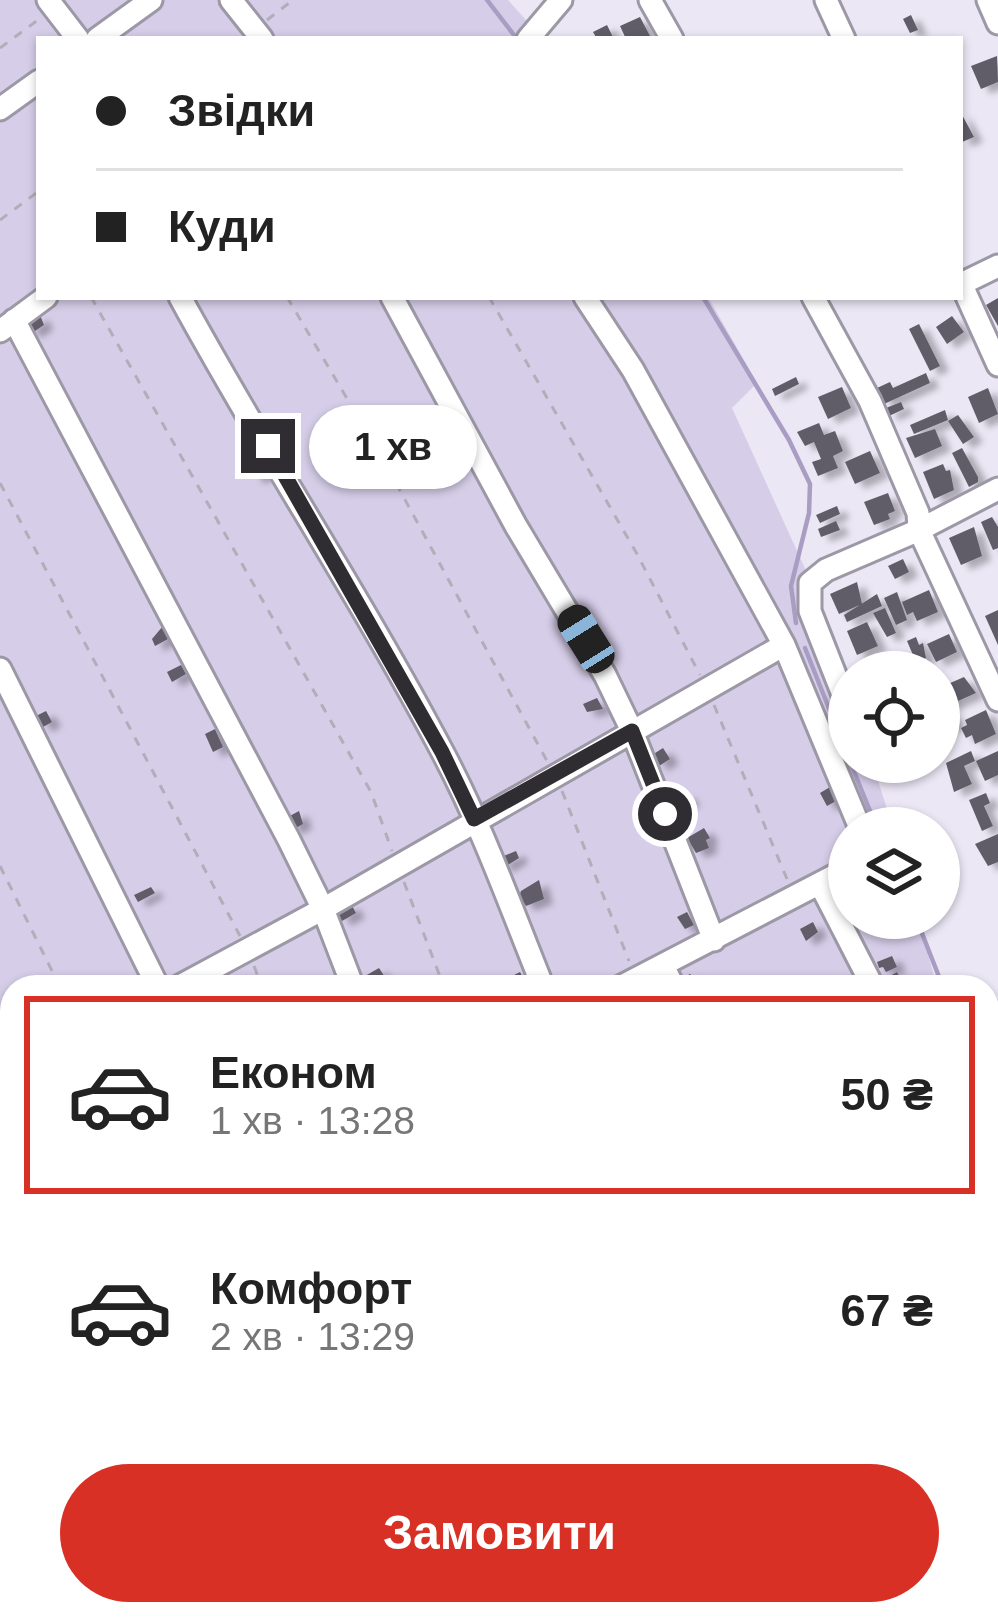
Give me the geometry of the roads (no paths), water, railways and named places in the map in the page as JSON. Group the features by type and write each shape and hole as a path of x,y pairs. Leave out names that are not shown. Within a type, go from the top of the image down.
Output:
{"street":[{"path":"101,36 152,0"},
{"path":"231,0 260,36"},
{"path":"531,36 561,0"},
{"path":"650,0 670,36"},
{"path":"826,0 843,36"},
{"path":"988,0 998,23"},
{"path":"51,4 76,36"},
{"path":"0,109 36,83"},
{"path":"963,282 998,266"},
{"path":"963,287 998,365"},
{"path":"42,300 7,326 323,909 348,975"},
{"path":"182,300 442,752 538,975"},
{"path":"394,300 516,526 586,639 632,731 714,940"},
{"path":"587,300 633,370 784,645 851,807"},
{"path":"815,300 878,418 918,513 919,530 998,700"},
{"path":"828,658 807,595 816,576 998,490"},
{"path":"200,975 784,645"},
{"path":"0,668 152,975"},
{"path":"644,975 828,880"},
{"path":"820,884 867,975"},
{"path":"663,965 668,975"}],"waterway":[{"path":"487,0 514,35"},
{"path":"705,300 789,440 810,484 809,513 791,586 796,623"},
{"path":"805,648 828,706"},
{"path":"859,783 868,807"},
{"path":"924,939 938,975"}]}
